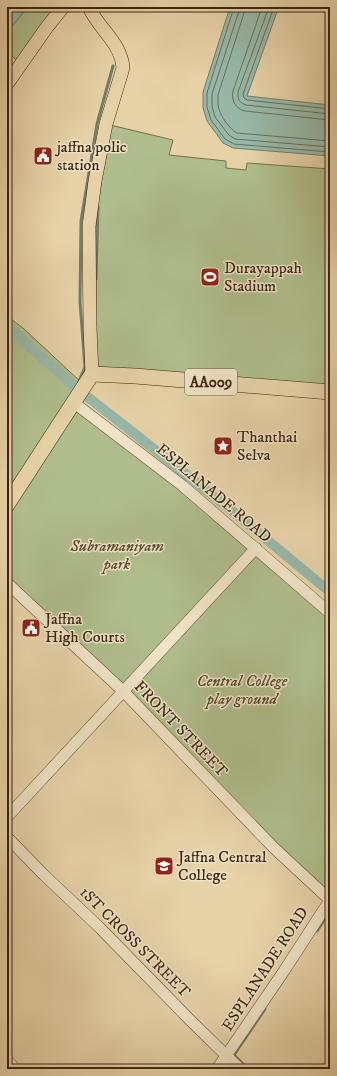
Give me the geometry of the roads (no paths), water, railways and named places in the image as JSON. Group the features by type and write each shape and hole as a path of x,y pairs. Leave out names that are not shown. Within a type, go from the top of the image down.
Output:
{"highway":[{"name":"AA009","path":"92,374 135,376 330,392"},
{"path":"7,505 92,374"}],"main road":[{"path":"7,84 63,7"},
{"path":"89,7 95,20 119,51 123,68 106,124 96,174 89,226 92,374"}],"street":[{"name":"ESPLANADE ROAD","path":"73,402 183,486 330,613"},
{"path":"7,817 256,548"},
{"name":"FRONT STREET","path":"7,583 123,691 274,848 330,900"},
{"name":"1ST CROSS STREET","path":"7,837 240,1069"},
{"name":"ESPLANADE ROAD","path":"217,1069 284,971 330,900"},
{"path":"7,1060 15,1069"}],"water":[{"path":"7,7 28,7 7,32"},
{"path":"230,7 307,7 307,10 278,9 247,96 330,105 330,156 233,148 223,143 207,121 203,108 203,92"}],"waterway":[{"path":"79,381 85,367 80,302 81,221 97,124 113,66"},
{"path":"96,279 98,207"},
{"path":"7,326 76,388 231,510 330,592"},
{"path":"317,931 330,911"},
{"path":"248,1069 234,1055 265,1009"}],"place":[{"name":"jaffna polic station","path":"43,156"},
{"name":"Durayappah Stadium","path":"210,277"},
{"name":"Thanthai Selva","path":"223,446"},
{"name":"Jaffna High Courts","path":"31,628"},
{"name":"Jaffna Central College","path":"164,866"}],"park label":[{"name":"Subramaniyam park","path":"117,555"},
{"name":"Central College play ground","path":"242,690"}]}
